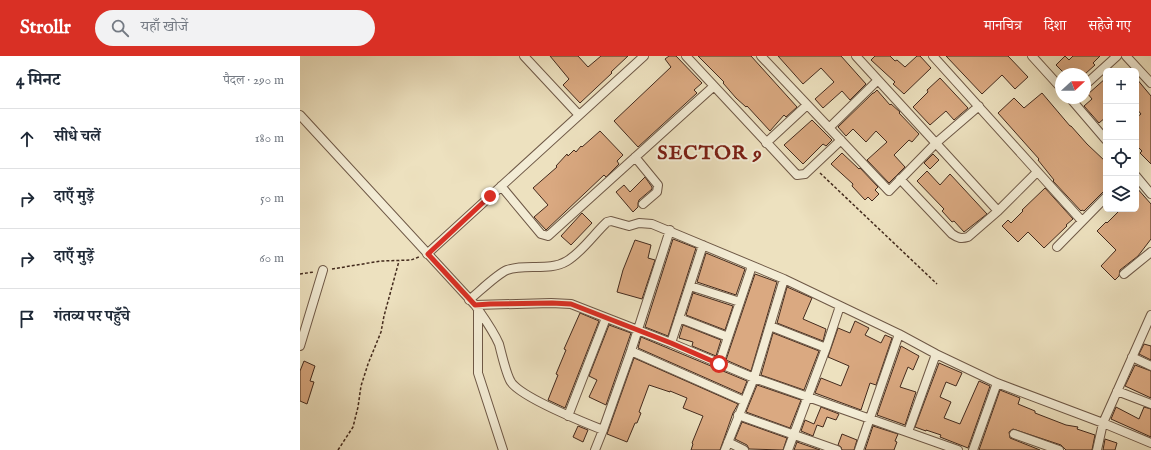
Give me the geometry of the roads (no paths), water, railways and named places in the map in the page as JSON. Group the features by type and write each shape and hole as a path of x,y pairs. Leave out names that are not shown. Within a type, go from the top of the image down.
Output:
{"street":[{"path":"524,56 579,115"},
{"path":"428,254 644,56"},
{"path":"686,56 797,175 805,174 841,140"},
{"path":"761,56 889,191 936,143 979,106"},
{"path":"856,56 998,210"},
{"path":"933,56 1082,221"},
{"path":"1032,56 1055,81"},
{"path":"1091,80 1117,56"},
{"path":"1126,56 1151,83"},
{"path":"829,128 878,80"},
{"path":"501,186 541,234 548,236 714,86"},
{"path":"1076,104 1103,136"},
{"path":"766,143 807,105"},
{"path":"300,115 428,254 489,324 498,343 510,382 520,391 568,416 603,430"},
{"path":"635,158 658,186 657,192 643,204"},
{"path":"900,179 952,234 957,238 962,239 968,237 1037,172"},
{"path":"1139,180 1151,194"},
{"path":"1057,247 1103,200"},
{"path":"503,450 478,372 474,305 507,270 516,268 554,266 567,261 607,222 611,221 629,226 646,222 670,230 784,279 997,383 1103,423 1151,443"},
{"path":"595,450 631,351 670,230"},
{"path":"671,343 703,245"},
{"path":"1124,274 1151,252"},
{"path":"719,364 752,266"},
{"path":"300,346 322,270"},
{"path":"744,450 727,446 738,415 754,378 784,279"},
{"path":"690,286 740,302"},
{"path":"474,305 571,304 671,343 754,378 958,450"},
{"path":"788,450 840,306"},
{"path":"568,416 606,318"},
{"path":"679,318 728,337"},
{"path":"1097,450 1103,423 1150,320"},
{"path":"770,326 826,348"},
{"path":"859,450 899,334"},
{"path":"631,351 744,401"},
{"path":"908,432 936,354"},
{"path":"1132,357 1151,366"},
{"path":"973,450 997,383"},
{"path":"1117,391 1151,404"},
{"path":"738,415 837,450"},
{"path":"1014,434 1059,450"}],"district":[{"name":"SECTOR 9","path":"710,152"}]}
